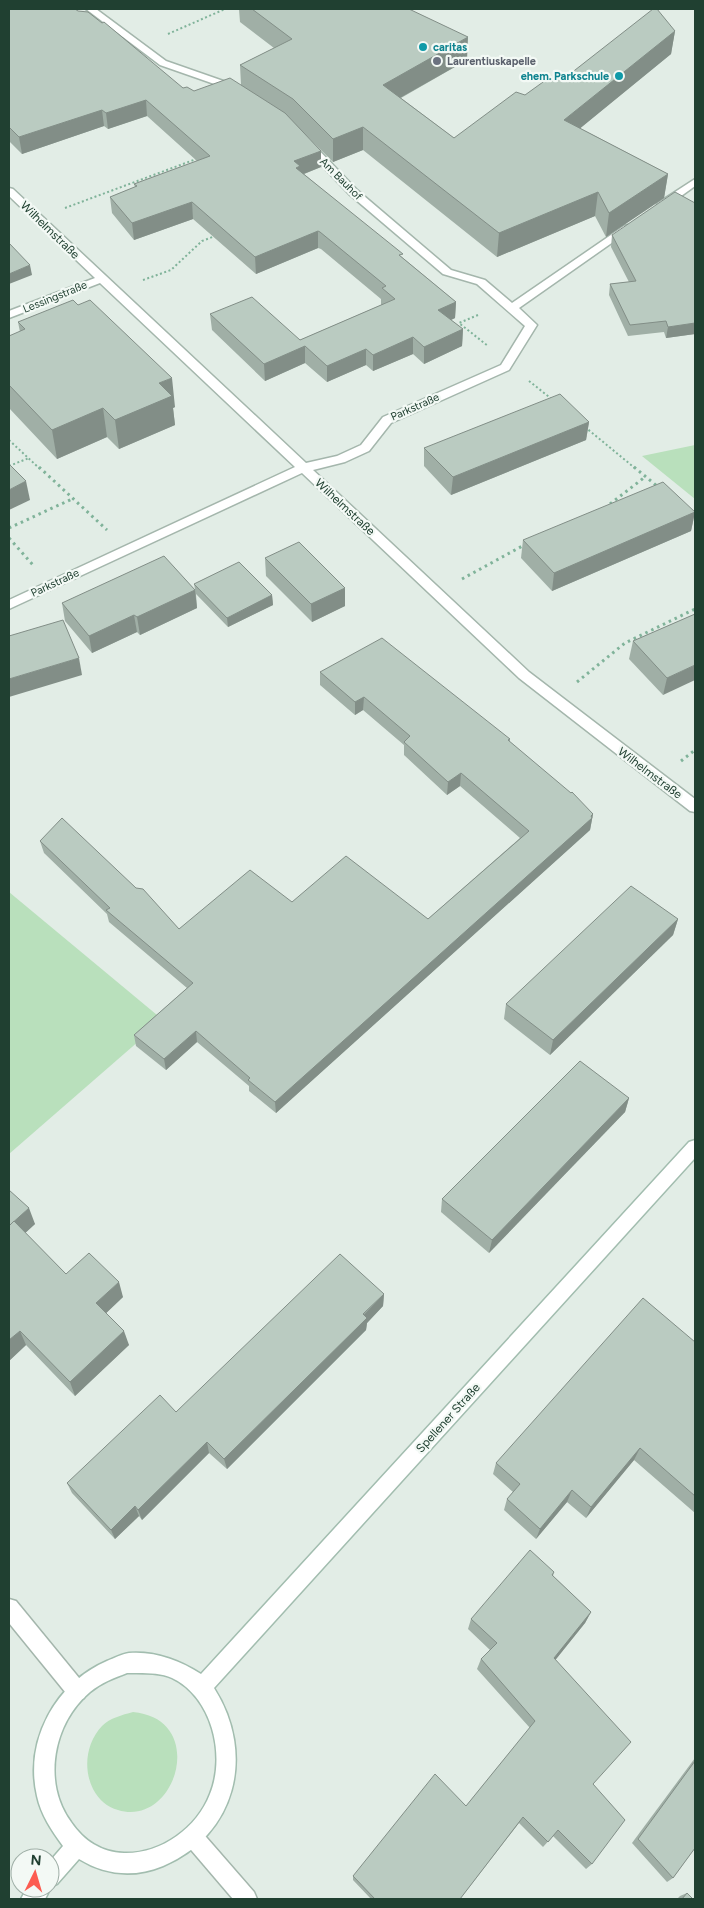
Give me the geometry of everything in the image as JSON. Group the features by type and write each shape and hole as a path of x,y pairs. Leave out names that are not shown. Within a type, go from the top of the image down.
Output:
{"street":[{"path":"91,9 163,63 226,85 242,95"},
{"name":"Am Bauhof","path":"300,136 354,192 447,272 481,282 508,306"},
{"path":"654,210 695,182"},
{"name":"Wilhelmstraße","path":"9,191 524,675 695,807"},
{"path":"508,306 638,221"},
{"name":"Lessingstraße","path":"9,315 101,279"},
{"name":"Parkstraße","path":"9,605 303,468 341,459 365,448 387,420 505,367 530,325 508,306"},
{"name":"Spellener Straße","path":"202,1688 695,1147"},
{"path":"9,1608 77,1690"},
{"path":"127,1663 155,1663 180,1671 202,1688 218,1714 226,1745 225,1778 214,1810 193,1836 166,1856 135,1864 104,1861 77,1846 59,1824 48,1798 44,1770 48,1740 60,1713 77,1690 101,1673 127,1663"},
{"path":"193,1836 247,1899"},
{"path":"60,1866 77,1846"}],"path":[{"path":"140,46 225,9"},
{"path":"38,218 203,156"},
{"path":"115,292 171,270 202,240 219,234"},
{"path":"508,306 458,323 553,400"},
{"path":"584,426 659,488"},
{"path":"9,440 128,550"},
{"path":"9,466 29,458"},
{"path":"609,505 645,477"},
{"path":"9,528 72,499"},
{"path":"9,538 51,585"},
{"path":"437,594 527,544"},
{"path":"555,699 625,643 695,609"}],"green space":[{"path":"695,445 695,499 642,456"},
{"path":"9,892 163,1020 9,1154"},
{"path":"133,1712 157,1719 171,1733 177,1751 176,1770 168,1789 156,1803 138,1811 118,1810 104,1802 93,1789 87,1765 89,1748 92,1740 105,1723"}],"building":[{"path":"9,9 75,9 88,12 102,23 104,22 183,88 187,87 194,91 230,78 285,113 321,151 294,161 300,166 296,168 403,254 399,255 456,302 438,310 463,329 424,347 413,337 373,355 366,349 327,366 305,346 264,364 210,314 252,297 300,340 395,299 382,288 386,286 318,231 255,257 192,202 132,223 110,197 137,186 134,184 210,156 146,100 106,113 102,110 19,137 9,127"},
{"path":"252,9 409,9 468,37 383,85 454,138 516,92 525,95 550,77 561,81 653,9 657,9 675,31 564,120 668,174 609,213 598,192 499,233 363,127 333,139 293,99 240,65 292,39"},
{"path":"675,192 695,203 695,323 668,327 666,321 630,325 610,284 636,281 612,235"},
{"path":"9,243 30,265 9,274"},
{"path":"73,300 78,305 90,300 172,378 159,383 172,396 115,420 103,408 52,430 9,385 9,336 25,329 18,322"},
{"path":"560,394 589,422 453,477 424,448"},
{"path":"9,464 26,481 9,490"},
{"path":"663,482 695,512 554,573 523,540"},
{"path":"299,542 345,588 311,604 265,558"},
{"path":"164,556 195,590 137,617 134,615 89,636 62,603"},
{"path":"239,562 272,595 227,618 194,584"},
{"path":"695,614 695,665 667,678 633,641"},
{"path":"63,620 79,658 9,679 9,636"},
{"path":"382,638 510,739 508,740 572,792 593,814 592,818 275,1102 248,1080 250,1078 196,1031 164,1059 134,1035 193,983 106,910 110,908 40,841 62,818 136,888 143,889 179,929 250,870 292,902 346,856 428,919 529,831 461,773 448,782 404,742 410,736 364,697 355,702 320,672"},
{"path":"631,886 678,919 553,1040 506,1004"},
{"path":"580,1061 629,1098 492,1240 442,1199"},
{"path":"9,1190 29,1208 9,1226"},
{"path":"14,1221 66,1274 89,1253 119,1282 96,1303 124,1331 70,1382 20,1331 9,1340 9,1226"},
{"path":"340,1254 384,1294 363,1314 367,1318 224,1459 207,1442 138,1510 135,1506 111,1530 67,1483 160,1395 176,1412"},
{"path":"643,1298 695,1342 695,1496 640,1448 591,1507 572,1490 540,1529 507,1499 520,1484 496,1463"},
{"path":"530,1550 554,1572 552,1575 591,1612 554,1658 631,1742 593,1784 625,1820 592,1864 558,1830 548,1842 523,1817 460,1899 375,1899 353,1876 435,1774 466,1806 535,1721 481,1659 497,1643 471,1619"},
{"path":"695,1761 695,1848 673,1878 638,1839"},
{"path":"687,1893 693,1899 682,1899"}],"place":[{"name":"caritas","path":"423,47"},
{"name":"Laurentiuskapelle","path":"437,61"},
{"name":"ehem. Parkschule","path":"619,76"}]}
